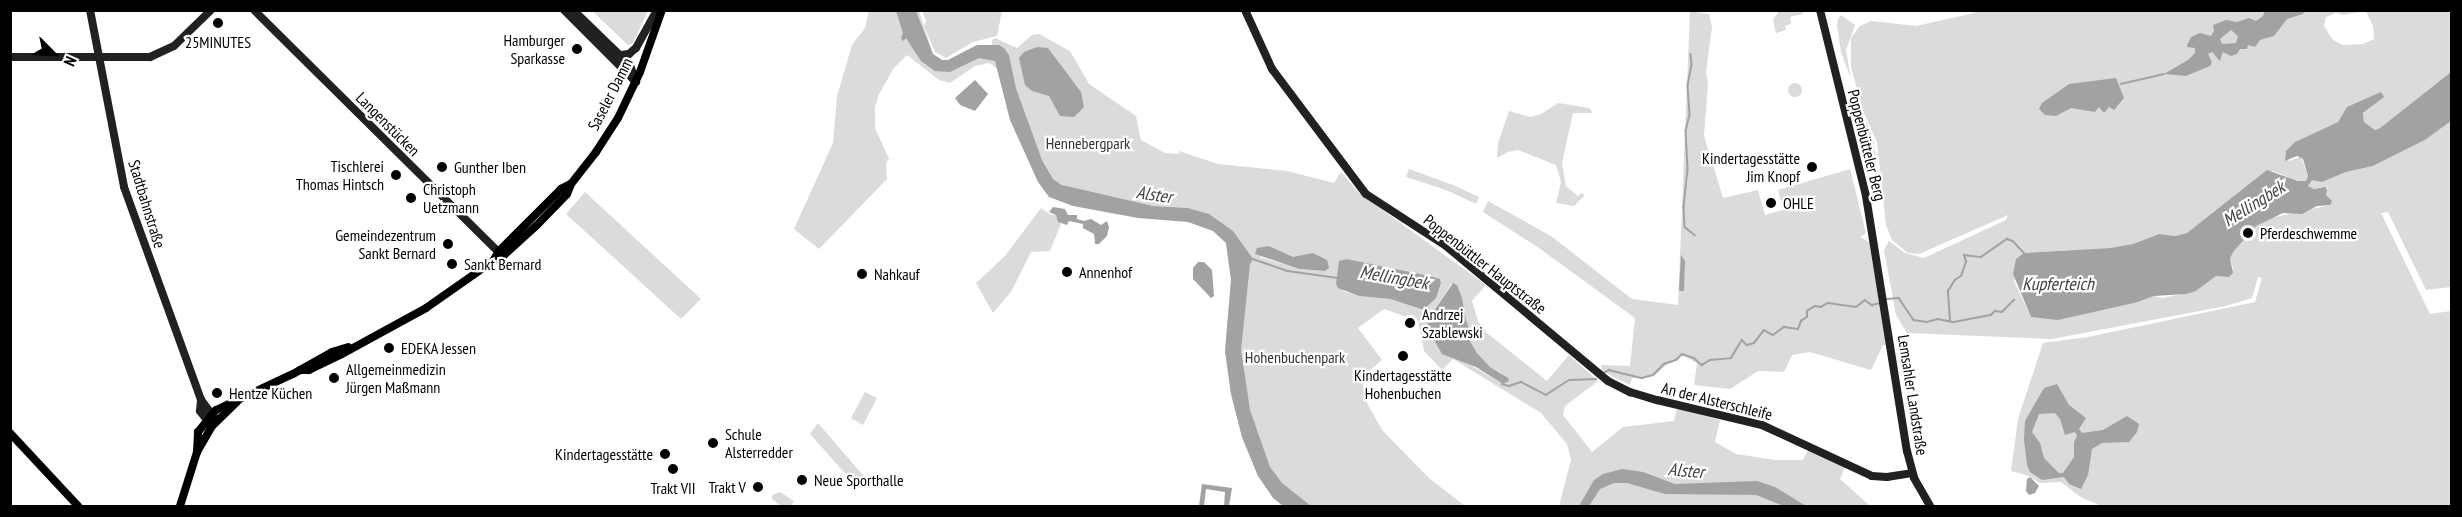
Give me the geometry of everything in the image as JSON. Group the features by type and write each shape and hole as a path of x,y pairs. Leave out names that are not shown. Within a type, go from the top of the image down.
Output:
{"main road":[{"name":"Saseler Damm","path":"211,420 222,406 238,401 300,370 315,367 426,308 493,261 554,209 601,144 636,82 662,10"},
{"name":"Saseler Damm","path":"501,254 507,243 561,189 571,184"},
{"name":"Stadtbahnstraße","path":"180,507 197,452 197,435 211,420"},
{"path":"10,434 78,507"}],"street":[{"name":"Stadtbahnstraße","path":"90,10 124,187 201,400 200,411 211,420"},
{"path":"10,57 143,59 160,54 179,42 211,10"},
{"name":"Langenstücken","path":"254,10 501,254"},
{"path":"564,10 636,82"},
{"path":"573,10 632,67 636,82"},
{"path":"621,55 629,54 636,48 657,10"},
{"name":"Poppenbüttler Hauptstraße","path":"1245,10 1272,69 1366,194 1446,246 1587,363"},
{"name":"Poppenbütteler Berg","path":"1820,10 1866,196 1888,319"},
{"name":"Lemsahler Landstraße","path":"1888,319 1912,473 1930,507"},
{"name":"An der Alsterschleife","path":"1587,363 1608,381 1630,392 1762,425 1872,476 1887,477 1912,473"}],"green space":[{"path":"1987,10 2451,11 2451,72 2380,128 2375,130 2364,122 2363,113 2373,106 2341,118 2338,122 2295,142 2288,161 2301,157 2308,176 2306,181 2298,181 2273,171 2187,233 2175,236 2159,234 2133,244 2110,248 2024,253 2014,281 2031,317 2138,302 2154,296 2163,298 2196,291 2216,276 2226,277 2233,268 2230,258 2234,251 2256,226 2267,219 2330,205 2321,187 2314,189 2308,186 2312,179 2322,182 2346,172 2373,166 2425,140 2451,121 2451,287 2426,290 2388,212 2381,213 2430,314 2451,311 2451,506 2102,506 2082,498 2061,482 2040,483 2029,476 2011,471 2018,419 2043,343 2088,337 2255,302 2262,278 2258,277 2252,298 2226,306 2052,339 1907,333 1896,315 1884,250 1889,241 1905,253 1924,258 2006,220 2008,215 1919,254 1908,253 1892,240 1886,225 1877,142 1864,113 1851,68 1851,38 1860,26 1871,21 1916,26","holes":["2366,11 2373,26 2374,39 2363,44 2343,45 2333,40 2324,26 2326,17 2336,13 2343,15"]},
{"path":"592,11 648,11 633,43 628,45"},
{"path":"869,11 919,11 933,54 942,60 948,60 977,45 992,45 992,40 995,38 1017,48 1032,35 1039,34 1070,51 1089,84 1136,116 1141,140 1165,153 1179,154 1179,151 1218,164 1287,171 1334,183 1341,172 1359,193 1486,285 1472,301 1478,321 1487,333 1547,381 1569,355 1598,381 1565,406 1563,415 1592,452 1623,427 1674,421 1677,408 1720,420 1715,442 1736,454 1775,460 1803,460 1808,450 1845,467 1840,479 1870,506 1559,506 1571,460 1567,444 1541,413 1453,359 1442,370 1424,351 1418,321 1384,309 1358,328 1382,360 1361,378 1367,403 1382,430 1429,478 1465,506 1283,506 1258,476 1242,437 1231,394 1225,351 1231,280 1226,243 1188,208 1153,206 1069,189 1053,179 1042,160 1016,88 1009,56 996,68 989,63 975,66 950,83 939,80 907,55 894,68 879,94 875,107 875,128 889,159 886,163 887,179 819,249 794,229 833,143 837,96 852,45 865,28","holes":["1269,246 1282,254 1326,268 1325,271 1299,269 1260,257","1347,259 1430,276 1440,279 1441,283 1436,298 1424,310 1390,299 1359,296 1343,291","1452,283 1471,333 1470,341 1490,367 1501,373 1503,384 1460,359 1427,321"]},
{"path":"922,11 1002,11 997,36 973,42 946,58 935,52 924,26 926,21"},
{"path":"1690,11 1709,14 1712,27 1706,72 1708,84 1704,136 1723,198 1758,190 1765,215 1783,210 1778,190 1850,169 1866,233 1860,237 1869,242 1887,345 1883,345 1871,370 1810,352 1792,355 1784,372 1758,371 1730,389 1694,385 1697,363 1683,356 1666,365 1654,376 1632,378 1630,385 1602,371 1601,365 1630,366 1635,318 1539,248 1483,212 1488,201 1551,236 1632,299 1678,305"},
{"path":"1779,11 1803,11 1803,14 1790,17 1791,24 1785,26 1786,30 1776,33 1773,20"},
{"path":"1841,15 1855,25 1846,50 1851,79 1841,52 1837,25"},
{"path":"1795,83 1800,85 1802,90 1800,95 1795,97 1790,95 1788,90 1790,85"},
{"path":"1854,90 1874,141 1880,201 1855,98"},
{"path":"1558,103 1589,108 1593,113 1573,113 1562,163 1566,186 1578,196 1582,193 1585,195 1574,206 1556,203 1561,182 1556,165 1518,150 1497,158 1498,143 1509,111 1530,117 1541,114"},
{"path":"1409,169 1479,197 1476,204 1446,190 1406,177"},
{"path":"585,192 701,299 681,319 566,214"},
{"path":"1041,208 1051,215 1056,215 1061,224 1050,251 1031,252 1011,292 993,313 976,283 1005,256"},
{"path":"865,392 877,398 863,425 851,418"},
{"path":"818,423 868,481 859,489 810,434"},
{"path":"780,492 794,501 791,506 781,506 772,499 772,495"}],"water":[{"path":"896,11 916,11 933,54 942,60 948,60 977,45 999,45 1004,48 1009,55 1016,88 1042,160 1053,179 1062,185 1153,206 1188,208 1209,214 1233,231 1253,259 1250,264 1241,350 1250,410 1270,467 1282,483 1311,506 1283,506 1273,498 1258,476 1242,437 1231,394 1225,351 1231,280 1226,243 1213,231 1188,222 1138,218 1073,206 1049,197 1038,182 1010,120 995,61 979,58 950,72 935,71 921,61 906,38 903,41 901,38 903,33"},
{"path":"2265,11 2305,11 2303,14 2287,19 2274,36 2260,40 2255,47 2248,45 2247,49 2240,49 2237,54 2231,56 2223,52 2220,61 2212,52 2208,54 2212,62 2210,66 2186,76 2164,74 2188,60 2195,53 2195,48 2187,47 2191,37 2200,33 2211,36 2214,31 2213,25 2226,20 2237,22 2249,18 2256,21 2263,16","holes":["2231,30 2238,36 2236,43 2222,44 2220,39"]},
{"path":"1037,47 1048,48 1081,92 1084,107 1074,117 1060,116 1049,96 1032,91 1025,85 1019,58 1024,52"},
{"name":"Kupferteich","path":"2451,72 2451,121 2425,140 2373,166 2346,172 2322,182 2312,180 2308,186 2314,189 2325,187 2326,195 2332,201 2330,205 2317,206 2302,214 2283,213 2256,226 2230,258 2233,273 2229,277 2216,276 2196,291 2186,294 2154,296 2138,302 2058,320 2031,317 2013,274 2016,259 2024,253 2110,248 2133,244 2159,234 2175,236 2187,233 2267,170 2298,181 2306,181 2308,176 2303,159 2297,156 2285,161 2286,151 2295,142 2338,122 2347,107 2381,92 2384,97 2363,113 2364,122 2375,130"},
{"path":"2116,78 2124,98 2114,110 2109,107 2104,113 2099,107 2095,112 2071,108 2056,116 2045,115 2039,109 2042,103 2069,84"},
{"path":"975,80 988,94 975,111 960,105 955,98"},
{"path":"1053,207 1065,209 1068,215 1077,215 1077,219 1084,221 1091,219 1101,225 1107,221 1109,227 1107,236 1099,244 1095,244 1094,234 1083,228 1083,224 1069,221 1067,225 1058,222 1056,215 1049,212"},
{"path":"1269,246 1293,257 1313,253 1327,260 1329,268 1325,271 1299,269 1255,254 1257,248"},
{"path":"1681,255 1685,261 1684,291 1679,291"},
{"path":"1347,259 1440,279 1441,283 1436,298 1424,310 1390,299 1359,296 1338,288 1336,284 1339,261"},
{"path":"1198,262 1204,262 1212,270 1214,296 1211,298 1193,279 1193,268"},
{"path":"1453,283 1457,285 1462,298 1471,333 1470,341 1490,367 1508,378 1509,381 1503,384 1476,367 1442,354 1430,333 1427,321"},
{"path":"2057,384 2069,405 2086,418 2079,429 2082,433 2103,430 2127,416 2139,424 2137,432 2129,442 2102,443 2092,449 2088,475 2081,489 2069,484 2064,477 2042,480 2030,472 2027,465 2024,440 2025,421 2044,388","holes":["2055,413 2060,419 2065,435 2075,432 2077,436 2074,442 2074,457 2063,473 2059,473 2044,458 2040,443 2032,432 2039,414"]},
{"path":"1622,469 1643,472 1675,484 1757,481 1775,487 1806,506 1784,506 1756,495 1665,494 1627,483 1614,483 1600,489 1589,506 1579,506 1594,480 1603,474"},
{"path":"2030,477 2039,486 2035,493 2029,495 2026,491 2027,479"},
{"path":"1202,484 1232,488 1229,506 1224,506 1225,492 1206,489 1204,506 1199,506"}],"waterway":[{"path":"1691,54 1692,65 1688,86 1690,115 1686,131 1688,169 1684,208 1685,227 1695,235"},
{"path":"2121,84 2164,74"},
{"path":"1950,321 1948,291 1955,280 1961,276 1966,262 1964,255 1981,257 2007,239 2013,241 2024,253"},
{"name":"Mellingbek","path":"1253,259 1288,271 1338,278"},
{"name":"Mellingbek","path":"1887,299 1899,298 1914,320 1927,322 1938,319 1954,322 1991,315 1995,311 2002,312 2014,300"},
{"name":"Mellingbek","path":"1604,373 1609,370 1642,378 1653,375 1664,364 1676,360 1682,354 1694,358 1702,365 1710,360 1731,358 1742,340 1747,345 1754,343 1764,330 1773,335 1784,327 1798,329 1801,321 1807,317 1807,311 1815,306 1821,307 1828,303 1856,307 1865,300 1872,305 1880,303"},
{"name":"Mellingbek","path":"1502,384 1509,386 1521,382 1546,395 1569,380 1596,379"}],"place":[{"name":"25MINUTES","path":"218,23"},
{"name":"Hamburger Sparkasse","path":"577,49"},
{"name":"Gunther Iben","path":"442,167"},
{"name":"Kindertagesstätte Jim Knopf","path":"1812,167"},
{"name":"Tischlerei Thomas Hintsch","path":"396,175"},
{"name":"Christoph Uetzmann","path":"411,198"},
{"name":"OHLE","path":"1771,203"},
{"name":"Pferdeschwemme","path":"2248,233"},
{"name":"Gemeindezentrum Sankt Bernard","path":"448,244"},
{"name":"Sankt Bernard","path":"452,264"},
{"name":"Annenhof","path":"1067,272"},
{"name":"Nahkauf","path":"862,274"},
{"name":"Andrzej Szablewski","path":"1410,323"},
{"name":"EDEKA Jessen","path":"389,348"},
{"name":"Kindertagesstätte Hohenbuchen","path":"1403,356"},
{"name":"Allgemeinmedizin Jürgen Maßmann","path":"334,378"},
{"name":"Hentze Küchen","path":"217,393"},
{"name":"Schule Alsterredder","path":"713,443"},
{"name":"Kindertagesstätte","path":"665,454"},
{"name":"Trakt VII","path":"673,469"},
{"name":"Neue Sporthalle","path":"802,480"},
{"name":"Trakt V","path":"758,487"}],"park label":[{"name":"Hennebergpark","path":"1088,143"},
{"name":"Hohenbuchenpark","path":"1295,357"}],"water label":[{"name":"Alster","path":"1154,195"},
{"name":"Alster","path":"1686,471"}]}
